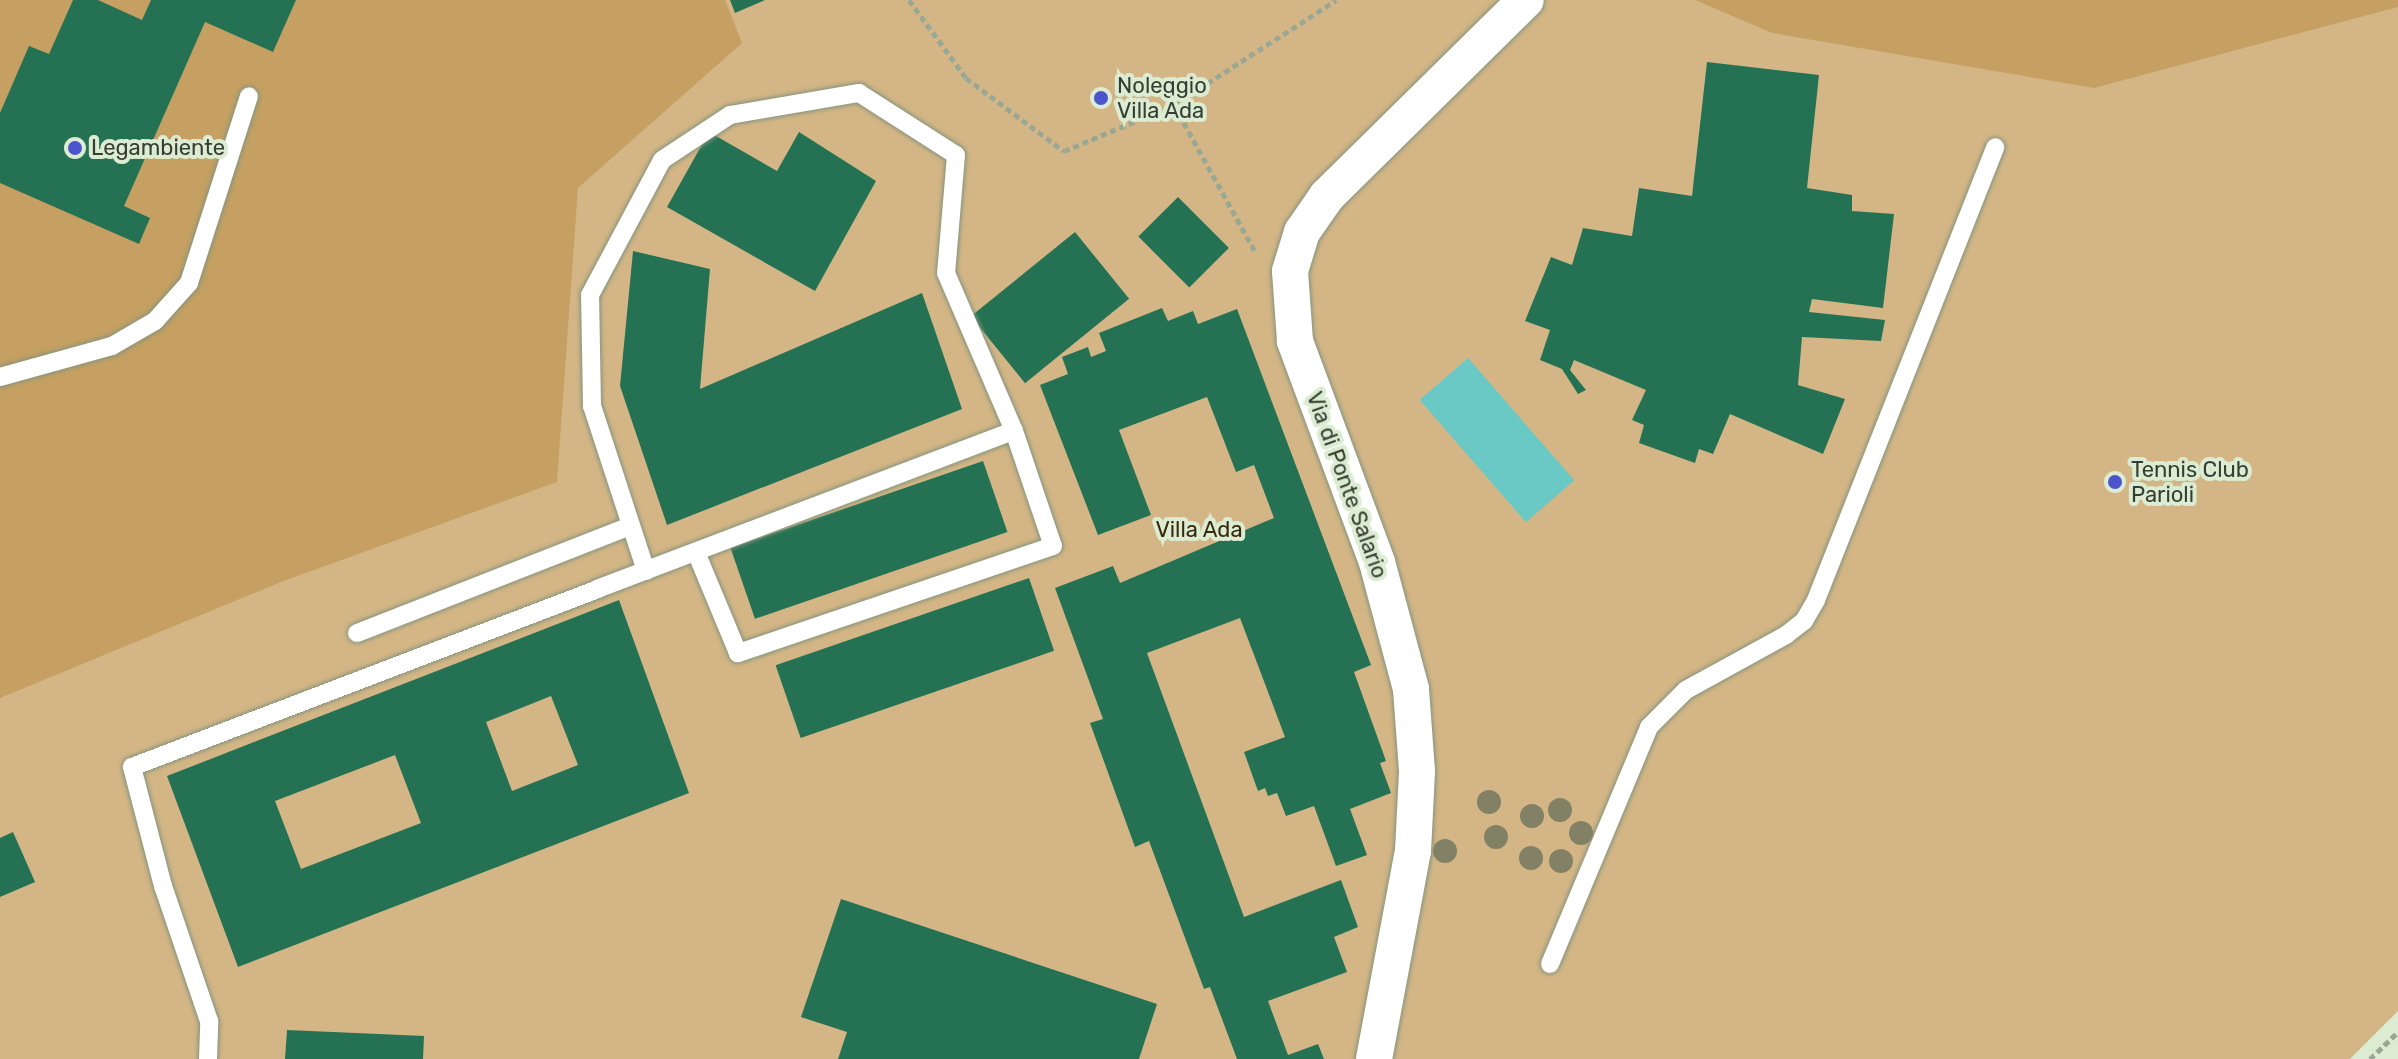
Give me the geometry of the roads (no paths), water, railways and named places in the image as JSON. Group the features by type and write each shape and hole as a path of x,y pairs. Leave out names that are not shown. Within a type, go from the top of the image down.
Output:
{"street":[{"name":"Via di Ponte Salario","path":"1374,1059 1413,851 1417,771 1411,689 1395,620 1295,341 1288,302 1293,256 1327,196 1526,0"}],"lane":[{"path":"646,571 592,406 590,295 662,160 730,115 859,93 956,155 946,273 1014,431 1053,546 738,653 696,552"},
{"path":"0,377 112,346 155,321 189,283 249,96"},
{"path":"1550,964 1649,727 1686,690 1786,635 1804,621 1816,600 1995,147"},
{"path":"208,1059 209,1021 163,886 132,767 1014,431"},
{"path":"357,633 630,526"}],"water":[{"path":"1468,358 1574,480 1526,522 1420,400"}],"place":[{"name":"Noleggio Villa Ada","path":"1101,98"},
{"name":"Legambiente","path":"75,148"},
{"name":"Tennis Club Parioli","path":"2115,482"}],"park label":[{"name":"Villa Ada","path":"1199,530"}]}
